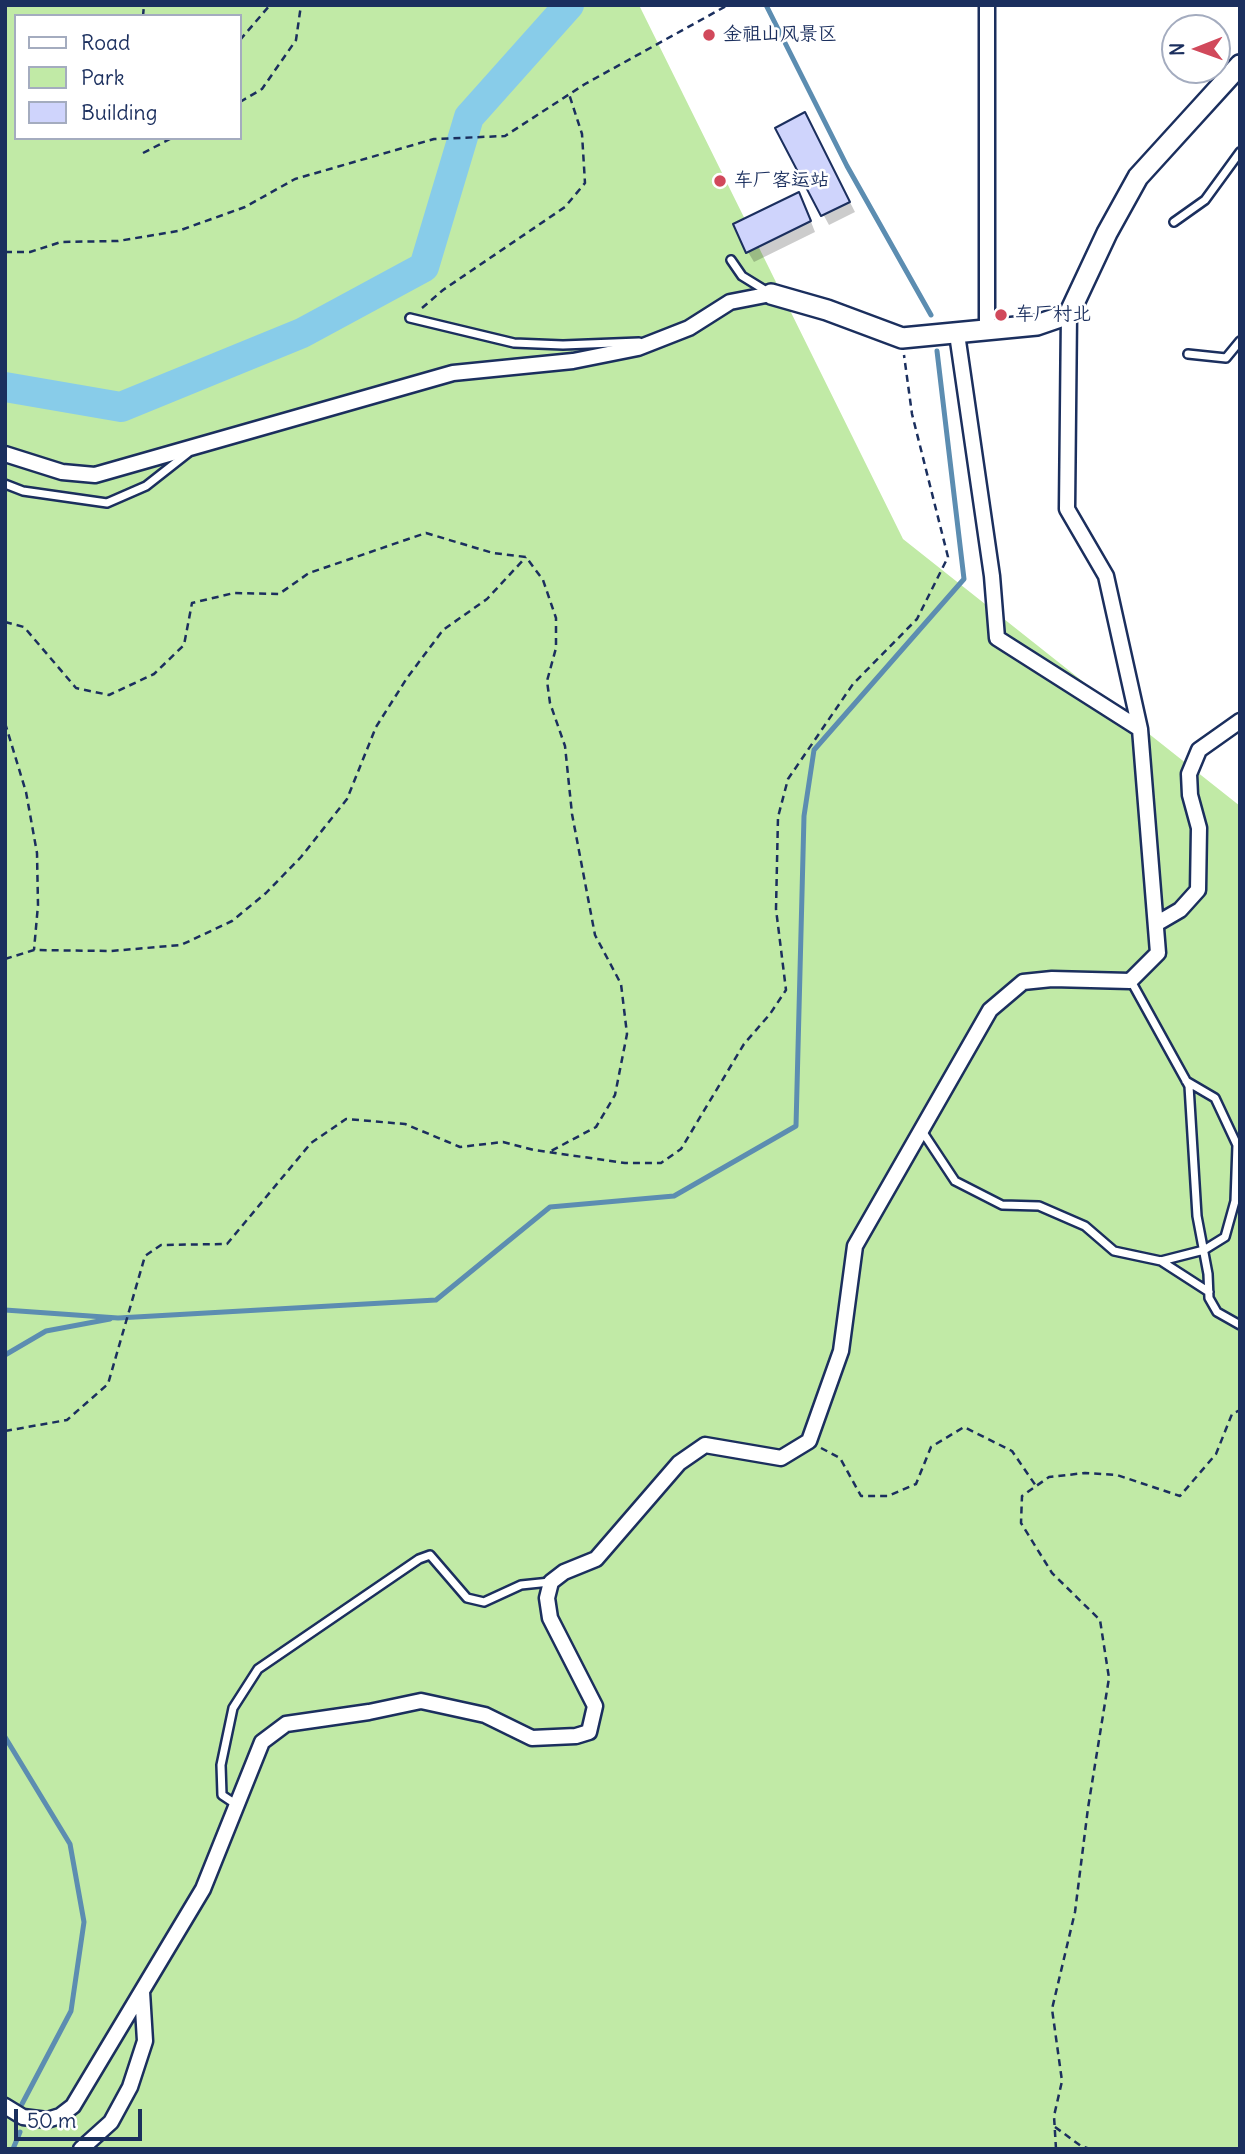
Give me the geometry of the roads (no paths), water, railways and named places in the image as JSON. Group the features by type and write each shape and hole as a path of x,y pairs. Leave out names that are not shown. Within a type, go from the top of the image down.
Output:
{"street":[{"path":"987,5 988,331"},
{"path":"5,2106 23,2117 47,2120 60,2116 74,2106 203,1889 262,1742 286,1724 369,1712 421,1700 485,1715 532,1738 576,1736 589,1732 595,1706 550,1618 547,1598 551,1582 564,1572 596,1559 679,1463 705,1445 781,1458 809,1441 842,1351 855,1246 990,1010 1023,982 1052,979 1130,981 1158,953 1140,729 1106,576 1067,509 1069,314 1107,233 1138,177 1240,65"},
{"path":"5,454 62,472 95,475 453,373 573,361 638,348 689,328 730,302 771,294 827,310 902,338 1037,325 1069,314"},
{"path":"957,334 992,576 997,638 1140,729"},
{"path":"1156,924 1180,911 1198,890 1199,828 1189,774 1199,750 1240,721"},
{"path":"81,2149 111,2122 130,2087 145,2040 142,1992"}],"lane":[{"path":"1174,222 1205,200 1240,152"},
{"path":"731,260 742,276 771,294"},
{"path":"410,318 513,343 563,345 653,342"},
{"path":"1188,354 1226,358 1240,341"},
{"path":"5,484 23,491 107,503 146,486 197,446"},
{"path":"1130,981 1189,1086 1197,1216 1208,1274 1209,1298 1217,1312 1240,1325"},
{"path":"1161,1261 1204,1250 1225,1237 1235,1201 1238,1143 1215,1098 1186,1082"},
{"path":"922,1130 955,1181 1002,1205 1039,1206 1085,1226 1114,1251 1161,1261 1209,1292"},
{"path":"237,1805 222,1795 221,1765 233,1708 258,1668 419,1559 429,1555 467,1598 484,1602 521,1585 551,1582"}],"waterway":[{"path":"5,387 121,407 302,333 424,267 469,117 569,5"},
{"path":"766,5 847,166 931,315"},
{"path":"5,1310 118,1318 436,1300 550,1207 674,1196 796,1126 804,816 814,750 964,579 937,351"},
{"path":"5,1355 46,1331 110,1319"},
{"path":"5,1737 70,1844 84,1922 71,2011 22,2104"},
{"path":"13,2149 20,2132"}],"place":[{"name":"金祖山风景区","path":"709,35"},
{"name":"车厂客运站","path":"720,181"},
{"name":"车厂村北","path":"1001,315"}]}
